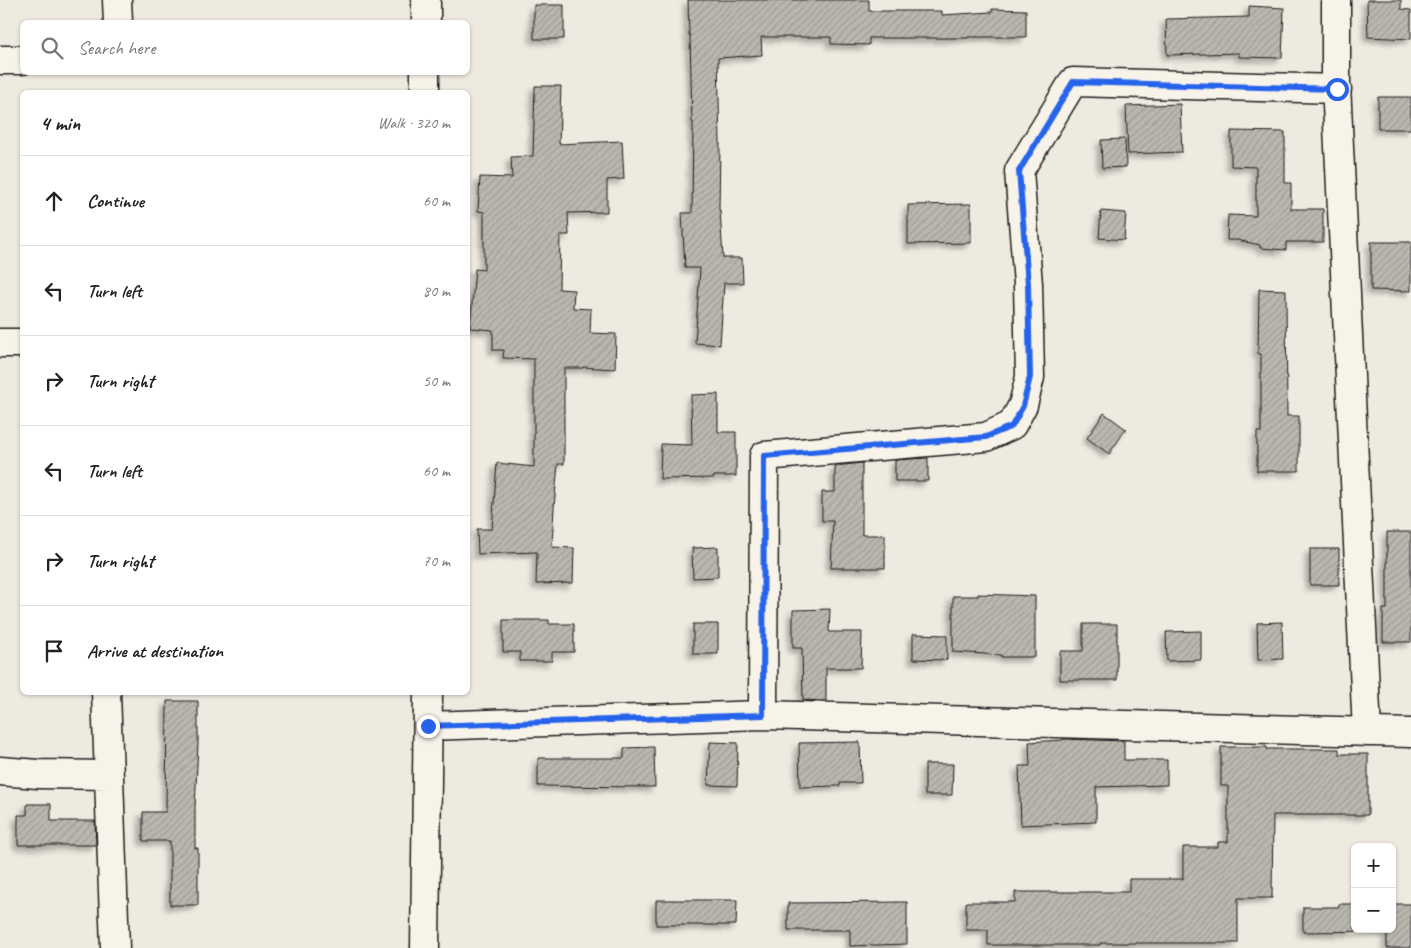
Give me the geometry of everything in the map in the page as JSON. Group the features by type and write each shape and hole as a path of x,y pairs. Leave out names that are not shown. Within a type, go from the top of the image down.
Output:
{"street":[{"path":"117,0 118,20"},
{"path":"426,0 426,20"},
{"path":"1336,0 1337,89 1367,732"},
{"path":"0,60 20,60"},
{"path":"425,75 425,90"},
{"path":"763,715 764,456 986,437 1012,426 1023,406 1030,377 1028,284 1019,171 1073,82 1337,89"},
{"path":"0,343 20,343"},
{"path":"106,695 115,948"},
{"path":"425,948 428,695"},
{"path":"428,726 763,715 1411,733"},
{"path":"0,771 38,774 108,774"}],"building":[{"path":"688,0 869,0 869,11 942,11 942,15 992,12 992,9 1026,10 1026,37 869,38 869,45 831,44 831,37 761,37 762,55 718,58 719,210 723,258 742,258 743,283 724,283 720,345 695,343 700,268 685,268 682,213 692,213 693,122"},
{"path":"1367,0 1401,0 1401,9 1411,10 1411,39 1368,37"},
{"path":"534,5 564,5 564,39 534,39"},
{"path":"1249,6 1284,8 1282,58 1239,57 1239,53 1167,55 1166,19 1249,17"},
{"path":"535,86 561,86 559,144 622,141 624,179 607,180 607,212 568,213 569,235 560,235 559,289 574,290 573,308 591,309 590,333 616,334 615,369 564,368 564,464 558,464 552,547 574,548 573,583 536,584 537,552 478,554 477,529 492,529 497,463 534,467 534,359 503,358 504,350 493,350 493,330 470,328 475,269 484,270 484,212 478,211 480,177 512,178 511,157 533,156"},
{"path":"1378,97 1411,97 1411,129 1378,129"},
{"path":"1180,104 1182,152 1128,154 1126,106"},
{"path":"1231,131 1285,132 1285,183 1291,183 1291,209 1323,209 1323,242 1286,242 1286,250 1260,248 1260,245 1227,240 1228,215 1256,216 1256,167 1231,166"},
{"path":"1125,139 1126,167 1102,168 1101,140"},
{"path":"971,204 971,243 908,244 908,205"},
{"path":"1101,211 1126,213 1124,240 1099,238"},
{"path":"1371,242 1411,242 1411,291 1371,290"},
{"path":"1259,289 1286,290 1287,416 1299,416 1299,471 1257,471 1257,432 1261,432 1261,354 1258,354"},
{"path":"718,394 718,432 736,432 736,476 660,479 661,444 692,445 691,395"},
{"path":"1104,413 1126,429 1109,454 1087,438"},
{"path":"928,458 928,481 895,481 895,460"},
{"path":"862,463 862,535 885,535 885,568 831,568 833,521 822,521 822,492 835,492 835,466"},
{"path":"1387,532 1411,532 1411,642 1383,642 1383,609 1387,609"},
{"path":"718,547 718,577 693,578 692,548"},
{"path":"1310,549 1339,549 1339,585 1310,585"},
{"path":"978,594 1035,596 1035,657 1001,657 1001,655 953,652 953,596 978,596"},
{"path":"830,609 829,632 862,632 861,668 826,668 826,701 803,700 802,648 793,648 793,610"},
{"path":"503,620 549,620 549,624 574,624 574,652 552,652 552,661 520,661 520,652 503,652"},
{"path":"1282,622 1283,659 1258,660 1257,623"},
{"path":"693,624 718,624 718,654 693,654"},
{"path":"1083,624 1117,624 1117,680 1060,680 1060,651 1083,651"},
{"path":"1201,631 1201,660 1167,661 1166,632"},
{"path":"913,634 947,635 947,660 913,659"},
{"path":"167,701 198,701 195,848 198,848 198,905 170,905 170,841 143,841 143,812 166,812"},
{"path":"1063,739 1124,741 1124,760 1167,760 1167,785 1096,787 1096,822 1021,825 1019,766 1030,766 1029,742"},
{"path":"710,742 738,743 737,786 708,785"},
{"path":"860,742 861,783 840,783 840,786 800,787 799,743"},
{"path":"654,747 655,787 538,786 538,758 624,758 624,748"},
{"path":"1221,747 1339,749 1339,754 1368,754 1368,815 1273,815 1272,898 1238,898 1238,943 988,945 988,930 966,930 966,902 1015,902 1015,892 1129,892 1129,879 1183,879 1183,847 1218,847 1218,842 1228,842 1228,786 1221,786"},
{"path":"925,764 953,764 952,795 925,795"},
{"path":"27,804 51,804 51,821 95,821 96,845 18,845 18,815 27,815"},
{"path":"656,900 737,900 736,925 656,925"},
{"path":"907,902 907,944 850,946 850,930 788,930 788,903"},
{"path":"1339,904 1351,904 1351,931 1303,932 1303,907 1339,907"},
{"path":"1396,904 1411,904 1411,948 1387,948 1387,933 1396,933"}],"route":[{"path":"428,726 763,715 764,456 986,437 1012,426 1023,406 1030,377 1028,284 1019,171 1073,82 1337,89"}]}
